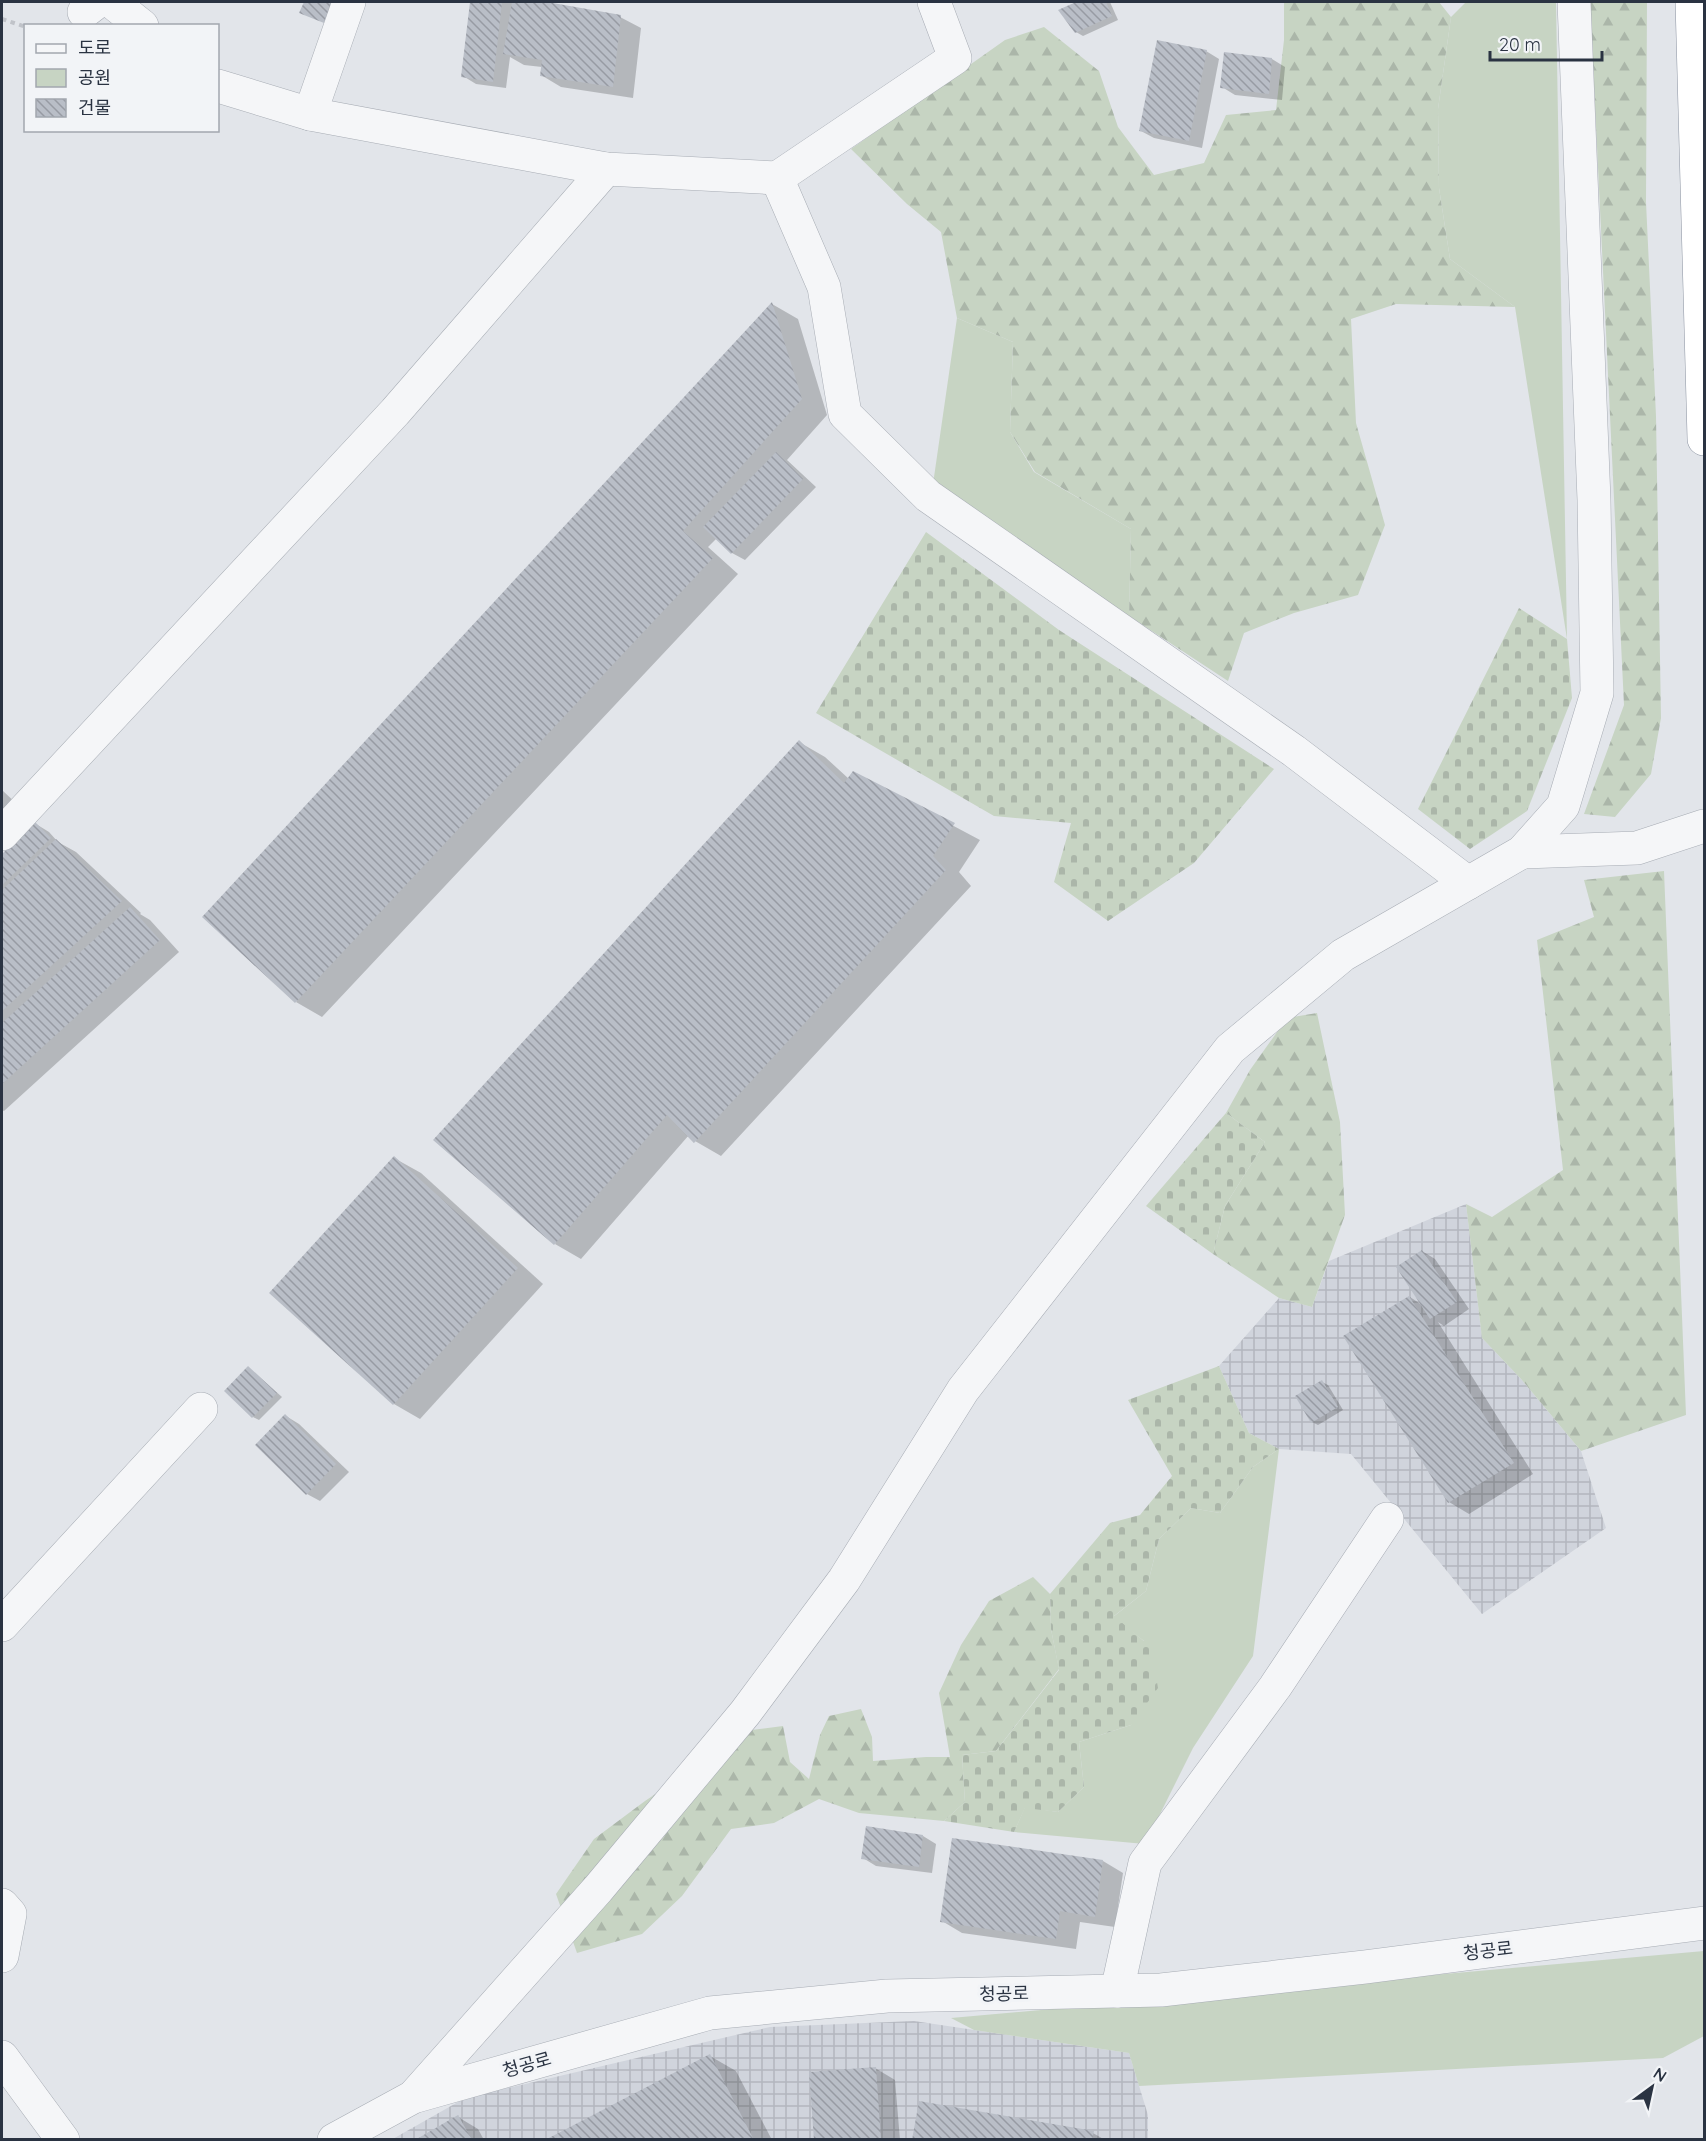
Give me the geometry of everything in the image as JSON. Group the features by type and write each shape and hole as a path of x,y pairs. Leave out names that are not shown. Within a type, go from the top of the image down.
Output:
{"highway":[{"path":"1692,2 1704,439"}],"street":[{"path":"310,114 349,2"},
{"path":"219,86 310,114 606,169 777,178 956,58 934,2"},
{"path":"413,2097 598,1889 745,1713 844,1580 963,1390 1230,1049 1343,956 1522,852 1563,806 1597,693 1594,500 1574,2"},
{"path":"98,5 138,24"},
{"path":"2,834 395,412 606,169"},
{"path":"777,178 825,287 845,414 928,496 1294,751 1468,883"},
{"path":"1522,852 1637,848 1704,826"},
{"path":"2,1625 201,1409"},
{"path":"1118,1991 1145,1863 1275,1687 1387,1519"},
{"path":"2,1905 10,1914 2,1956"},
{"name":"청공로","path":"334,2139 413,2097 710,2013 887,1996 1161,1990 1365,1967 1699,1924"},
{"path":"2,2057 63,2139"}],"path":[{"path":"2,19 24,26"}],"shaded area":[{"path":"1466,1204 1482,1338 1521,1379 1581,1451 1606,1528 1482,1614 1351,1454 1279,1449 1249,1433 1219,1366 1279,1298 1312,1307 1329,1261"},
{"path":"914,2021 1129,2053 1148,2115 1148,2140 391,2140 465,2098 770,2027"}],"green space":[{"path":"1284,2 1439,2 1451,17 1438,109 1439,188 1450,259 1515,307 1396,304 1351,319 1356,423 1385,525 1358,595 1294,613 1244,633 1228,681 1129,616 1131,529 1035,472 1010,432 1013,342 957,318 941,232 907,204 851,149 1005,40 1044,27 1099,71 1118,127 1154,175 1204,163 1226,115 1276,110 1284,40"},
{"path":"1466,2 1556,2 1567,639 1515,307 1450,259 1439,188 1438,109 1451,17"},
{"path":"1590,2 1647,2 1646,202 1656,416 1661,718 1651,774 1615,817 1584,814 1624,705"},
{"path":"957,318 1013,342 1010,432 1034,472 1131,529 1129,616 933,484"},
{"path":"926,532 1059,630 1274,769 1194,863 1108,921 1054,882 1071,823 994,816 816,713"},
{"path":"1519,608 1567,639 1572,698 1527,811 1470,849 1418,809"},
{"path":"1664,871 1686,1415 1581,1451 1521,1379 1482,1338 1466,1204 1492,1217 1563,1170 1537,940 1594,917 1584,880"},
{"path":"1317,1013 1340,1122 1345,1215 1312,1307 1279,1298 1213,1254 1225,1206 1265,1142 1226,1113 1250,1070 1287,1018"},
{"path":"1226,1113 1265,1142 1225,1206 1213,1254 1146,1206"},
{"path":"1219,1366 1249,1433 1279,1449 1253,1467 1220,1513 1191,1508 1159,1539 1146,1591 1114,1616 1151,1647 1158,1688 1131,1725 1079,1742 1084,1787 1058,1812 1025,1808 1014,1832 944,1821 965,1802 962,1755 996,1751 1059,1670 1051,1629 1050,1594 1110,1523 1140,1515 1172,1476 1128,1400"},
{"path":"1279,1449 1253,1656 1193,1748 1145,1844 1014,1832 1025,1807 1058,1812 1084,1787 1079,1742 1131,1725 1144,1641 1113,1617 1146,1591 1159,1539 1191,1508 1220,1513 1253,1467"},
{"path":"1033,1577 1050,1594 1051,1629 1059,1669 996,1751 962,1755 965,1802 944,1821 859,1813 819,1799 774,1823 731,1829 682,1896 642,1934 577,1953 556,1894 594,1839 645,1801 751,1730 783,1726 790,1762 809,1779 820,1735 829,1716 861,1709 872,1737 873,1761 950,1757 939,1693 961,1645 989,1601"},
{"path":"1704,1951 1704,2036 1663,2058 1139,2086 1129,2053 974,2030 951,2018"}],"building":[{"path":"304,2 332,2 324,23 299,13"},
{"path":"470,2 502,2 493,82 461,77"},
{"path":"512,2 547,2 621,15 613,87 540,76 542,60 503,54"},
{"path":"1076,2 1106,2 1112,16 1075,33 1058,10"},
{"path":"1157,40 1207,50 1189,141 1139,131"},
{"path":"1224,52 1272,58 1269,94 1220,88"},
{"path":"772,302 802,399 683,531 713,558 295,1003 202,917"},
{"path":"776,452 803,479 731,554 703,527"},
{"path":"799,740 844,783 853,771 955,823 933,856 946,870 694,1143 667,1115 554,1245 433,1140"},
{"path":"35,822 51,838 2,885 2,854"},
{"path":"56,839 122,901 2,1011 2,890"},
{"path":"130,907 160,940 2,1084 2,1023"},
{"path":"394,1156 518,1268 393,1405 269,1293"},
{"path":"1422,1250 1457,1302 1430,1319 1396,1267"},
{"path":"1409,1296 1514,1463 1448,1503 1343,1336"},
{"path":"248,1366 277,1393 252,1418 224,1391"},
{"path":"1322,1380 1338,1407 1311,1423 1295,1396"},
{"path":"285,1414 336,1464 306,1495 255,1445"},
{"path":"866,1826 923,1835 919,1867 861,1859"},
{"path":"952,1838 1103,1860 1095,1917 1060,1911 1056,1939 940,1922"},
{"path":"710,2054 754,2140 545,2140"},
{"path":"876,2067 881,2140 814,2140 809,2072"},
{"path":"919,2101 1094,2131 1092,2140 912,2140"},
{"path":"458,2115 472,2140 415,2140"}]}
